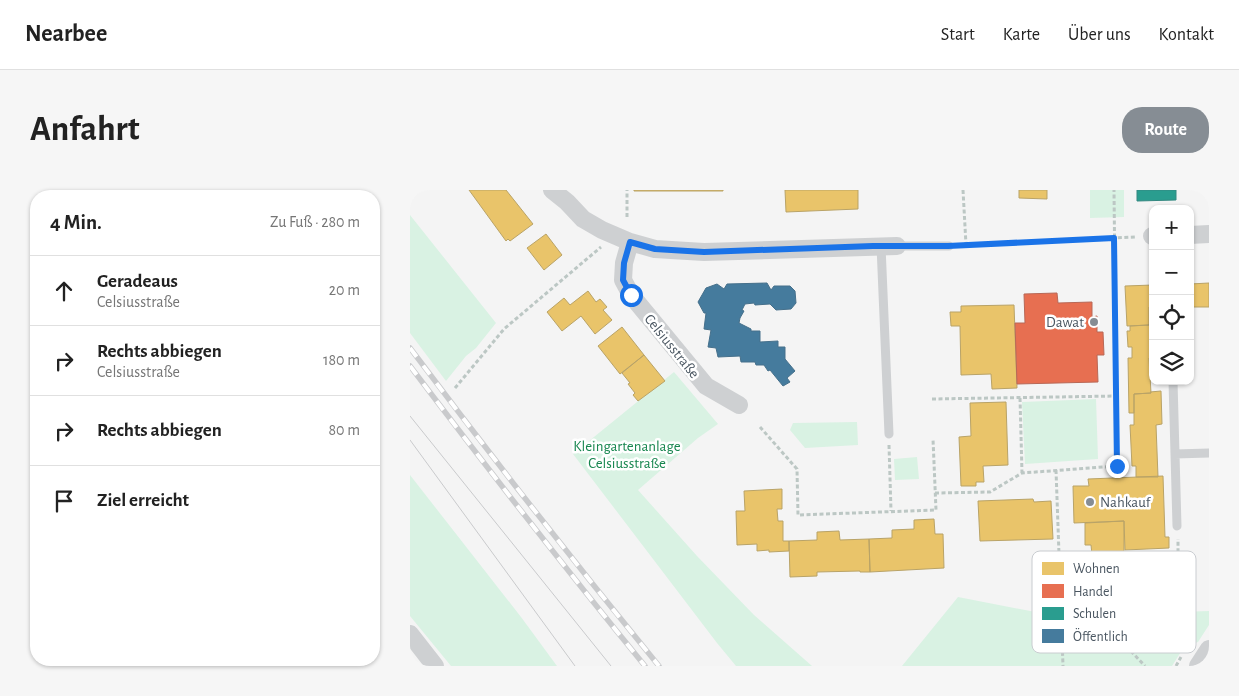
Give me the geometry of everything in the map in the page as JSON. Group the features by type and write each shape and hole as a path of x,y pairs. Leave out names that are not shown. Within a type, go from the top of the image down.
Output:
{"street":[{"path":"552,190 583,219 602,230 630,242 655,249 704,252 889,246"},
{"path":"1194,235 1209,234"},
{"name":"Celsiusstraße","path":"630,242 624,263 623,280 631,295 706,386 739,405"},
{"path":"410,634 435,666"},
{"path":"1198,666 1209,649"}],"lane":[{"path":"888,434 889,246 948,246"},
{"path":"1174,385 1177,526"},
{"path":"1176,454 1209,453"}],"path":[{"path":"627,190 627,217"},
{"path":"962,190 966,245"},
{"path":"935,493 990,492 1022,473 1117,466 1114,190"},
{"path":"948,246 1149,236"},
{"path":"455,388 504,329 601,246"},
{"path":"932,399 1116,396"},
{"path":"1020,398 1022,473"},
{"path":"760,427 797,469 798,515 936,510 933,439"},
{"path":"888,434 891,511"},
{"path":"1056,470 1059,551"},
{"path":"1177,526 1178,551"},
{"path":"1062,653 1063,666"},
{"path":"1133,653 1145,666"}],"green space":[{"path":"1090,190 1124,190 1124,217 1090,218"},
{"path":"410,215 496,323 446,381 410,333"},
{"name":"Kleingartenanlage Celsiusstraße","path":"674,372 718,424 698,438 638,490 697,556 754,615 812,666 736,666 573,454"},
{"path":"1096,399 1098,459 1025,464 1022,402"},
{"path":"857,422 858,445 805,448 790,430 793,423"},
{"path":"917,457 919,479 895,480 894,459"},
{"path":"410,475 557,666 451,666 410,616"},
{"path":"958,597 1032,611 1032,653 1180,653 1172,666 902,666"},
{"path":"1196,611 1209,611 1209,625 1196,643"}],"building: Wohnen":[{"path":"469,190 506,190 533,224 510,241 508,239 506,241"},
{"path":"723,190 723,191 634,191"},
{"path":"785,190 858,190 858,209 786,212"},
{"path":"1019,190 1047,190 1047,199 1019,198"},
{"path":"546,234 562,255 544,270 527,248"},
{"path":"1209,283 1209,307 1194,307 1194,284"},
{"path":"1149,285 1149,325 1127,326 1125,286"},
{"path":"588,291 596,302 600,299 607,307 603,310 612,320 595,334 581,316 562,331 547,312 564,298 570,305"},
{"path":"1014,305 1017,388 992,389 991,374 961,375 960,326 951,326 950,312 961,312 961,306"},
{"path":"1149,325 1149,385 1151,393 1134,394 1134,413 1129,413 1128,358 1132,358 1132,347 1128,347 1127,331 1130,331 1130,326"},
{"path":"622,327 644,355 620,374 598,346"},
{"path":"644,355 665,381 638,401 628,384 630,383 622,373"},
{"path":"1161,391 1162,424 1156,425 1158,477 1136,477 1136,466 1132,466 1130,425 1134,425 1134,394"},
{"path":"1006,402 1008,465 983,466 984,482 976,482 976,486 961,486 959,437 971,436 970,403"},
{"path":"1163,476 1165,537 1169,537 1169,548 1125,550 1124,521 1074,523 1073,486 1089,486 1088,479"},
{"path":"782,489 782,509 777,509 778,521 783,521 783,541 789,541 789,551 757,551 757,544 737,545 736,511 745,511 744,491"},
{"path":"1033,499 1034,502 1051,501 1053,539 980,541 978,501"},
{"path":"934,519 935,534 943,534 944,568 870,572 869,539 892,538 892,530 914,529 914,520"},
{"path":"1124,521 1124,551 1092,551 1091,545 1085,545 1085,523"},
{"path":"839,531 840,540 869,539 870,572 817,572 817,576 790,577 789,541 817,540 817,532"}],"building: Handel":[{"path":"1057,293 1058,303 1092,302 1092,317 1097,316 1097,332 1103,332 1104,355 1097,355 1098,382 1017,384 1015,323 1025,323 1024,294"}],"building: Schulen":[{"path":"1137,190 1176,190 1176,200 1137,201"}],"building: Öffentlich":[{"path":"767,283 771,290 774,286 790,286 795,291 796,303 791,309 776,310 770,304 745,304 739,323 751,329 751,331 760,331 760,342 778,341 778,347 785,347 785,359 795,371 787,378 790,382 783,386 764,365 756,365 755,362 741,362 740,356 718,357 716,348 708,347 711,330 704,329 706,313 704,313 698,302 706,288 717,284 724,289 727,284"}],"tram line":[{"path":"410,416 611,666"},
{"path":"410,440 575,666"}],"railway":[{"path":"410,348 471,429 659,666"},
{"path":"410,366 526,518 645,666"}],"place":[{"name":"Dawat","path":"1094,322"},
{"name":"Nahkauf","path":"1090,502"}],"route":[{"path":"631,295 623,280 624,263 630,242 655,249 704,252 873,246 948,246 1114,238 1117,466"}]}
